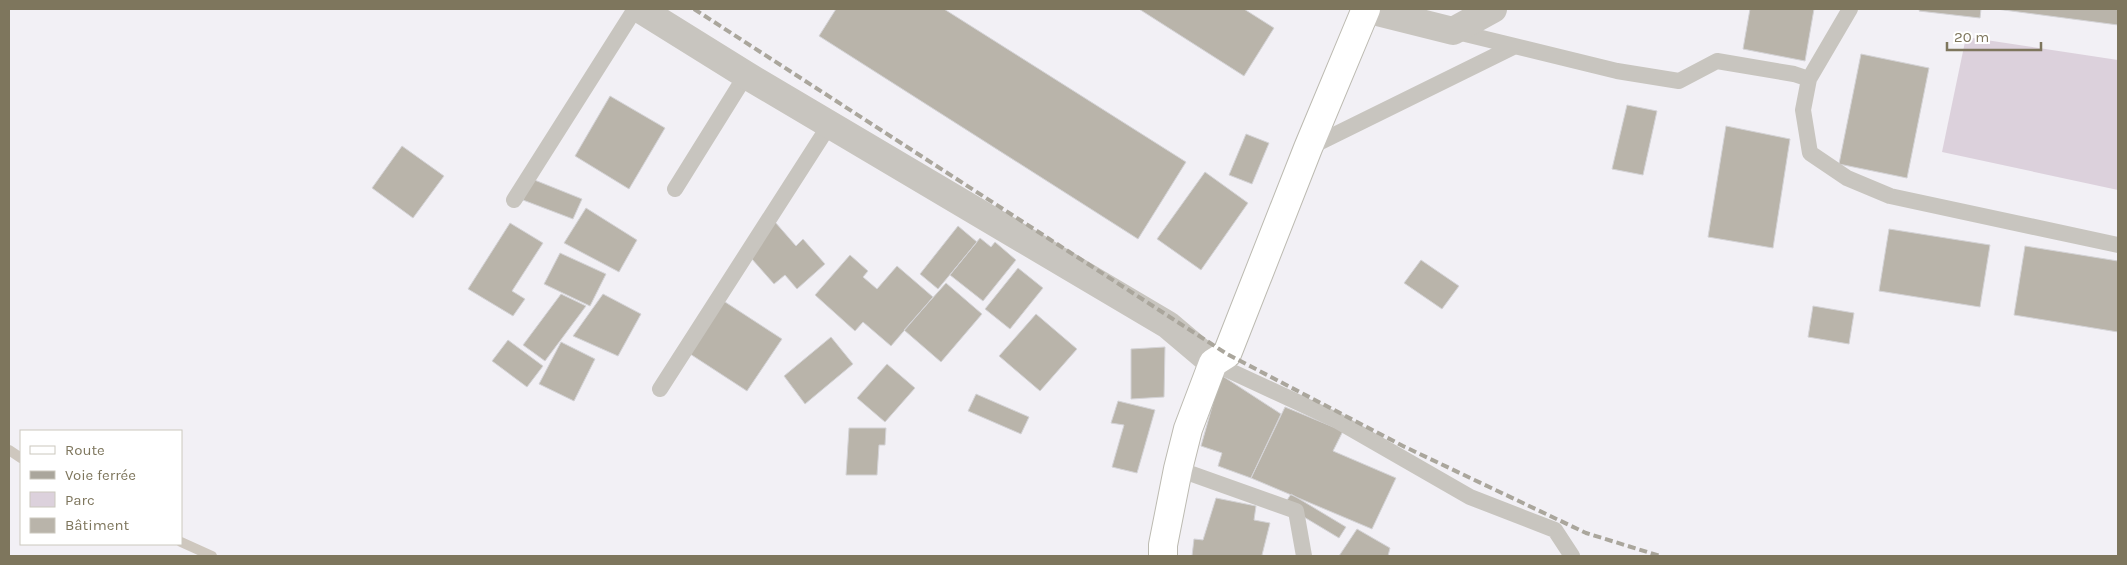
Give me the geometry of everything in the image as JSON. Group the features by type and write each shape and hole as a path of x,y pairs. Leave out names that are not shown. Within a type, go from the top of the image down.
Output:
{"street":[{"path":"640,9 746,75 1168,325 1213,363"},
{"path":"1163,556 1163,546 1178,469 1188,429 1213,363 1227,354 1308,148 1366,9 1453,31 1493,9"}],"lane":[{"path":"514,200 635,9"},
{"path":"1850,9 1809,79 1803,110 1810,153 1847,178 1890,196 2118,245"},
{"path":"1453,31 1617,71 1679,81 1718,61 1794,74 1809,79"},
{"path":"1308,148 1513,46"},
{"path":"675,189 746,75"},
{"path":"660,389 830,124"},
{"path":"1213,363 1336,420 1470,497 1555,530 1572,556"},
{"path":"1178,469 1296,511 1304,556"}],"green space":[{"path":"1966,37 2118,60 2118,190 1942,152"}],"building":[{"path":"836,9 944,9 1186,162 1138,239 819,36"},
{"path":"1139,9 1244,9 1274,28 1244,76"},
{"path":"1750,9 1814,9 1805,61 1743,49"},
{"path":"1920,9 1981,9 1980,18 1919,11"},
{"path":"1996,9 2118,9 2118,25"},
{"path":"1861,54 1929,68 1907,178 1839,164"},
{"path":"610,96 665,128 629,189 575,156"},
{"path":"1627,105 1657,111 1643,175 1612,169"},
{"path":"1726,126 1790,139 1773,248 1708,237"},
{"path":"1246,134 1269,143 1252,184 1229,175"},
{"path":"402,146 444,176 413,218 372,188"},
{"path":"1205,172 1248,203 1201,270 1157,239"},
{"path":"532,179 582,199 573,219 523,200"},
{"path":"586,208 637,240 619,272 564,243"},
{"path":"775,222 796,246 803,239 825,264 797,289 785,275 774,284 744,250"},
{"path":"510,223 543,243 512,291 525,299 513,316 468,289"},
{"path":"958,226 977,242 938,289 920,274"},
{"path":"1889,229 1990,245 1980,307 1879,291"},
{"path":"980,238 991,247 995,242 1016,260 983,301 950,275"},
{"path":"2025,246 2118,261 2118,332 2014,315"},
{"path":"560,253 606,274 590,306 544,284"},
{"path":"850,255 868,271 863,277 877,289 897,266 933,297 891,346 863,322 855,331 815,295"},
{"path":"1421,260 1459,286 1442,309 1404,283"},
{"path":"1018,268 1043,288 1010,329 985,309"},
{"path":"946,283 982,314 941,362 904,330"},
{"path":"561,294 586,306 545,361 523,345"},
{"path":"603,294 641,314 618,356 573,336"},
{"path":"719,298 782,339 747,391 684,350"},
{"path":"1813,306 1854,313 1849,344 1808,337"},
{"path":"1036,314 1077,349 1040,391 999,356"},
{"path":"831,337 853,364 805,404 784,376"},
{"path":"508,340 543,366 527,387 492,361"},
{"path":"561,342 595,359 574,401 539,384"},
{"path":"1165,347 1164,397 1131,399 1131,349"},
{"path":"887,364 915,388 885,422 857,398"},
{"path":"1221,375 1281,414 1251,478 1218,466 1222,453 1201,446"},
{"path":"976,394 1029,417 1021,434 968,411"},
{"path":"1118,401 1155,410 1137,473 1112,467 1124,425 1111,423"},
{"path":"1285,407 1343,431 1333,451 1396,478 1372,529 1251,478"},
{"path":"849,428 886,428 885,445 879,445 877,475 846,475"},
{"path":"1291,494 1346,527 1339,538 1284,505"},
{"path":"1216,498 1256,506 1254,520 1270,523 1262,555 1266,556 1192,556 1194,539 1203,540"},
{"path":"1357,529 1390,548 1388,556 1339,556"}],"waterway":[{"path":"9,450 20,457"},
{"path":"182,542 212,556"}],"railway":[{"path":"694,9 1227,354 1403,446 1586,533 1660,556"}]}
